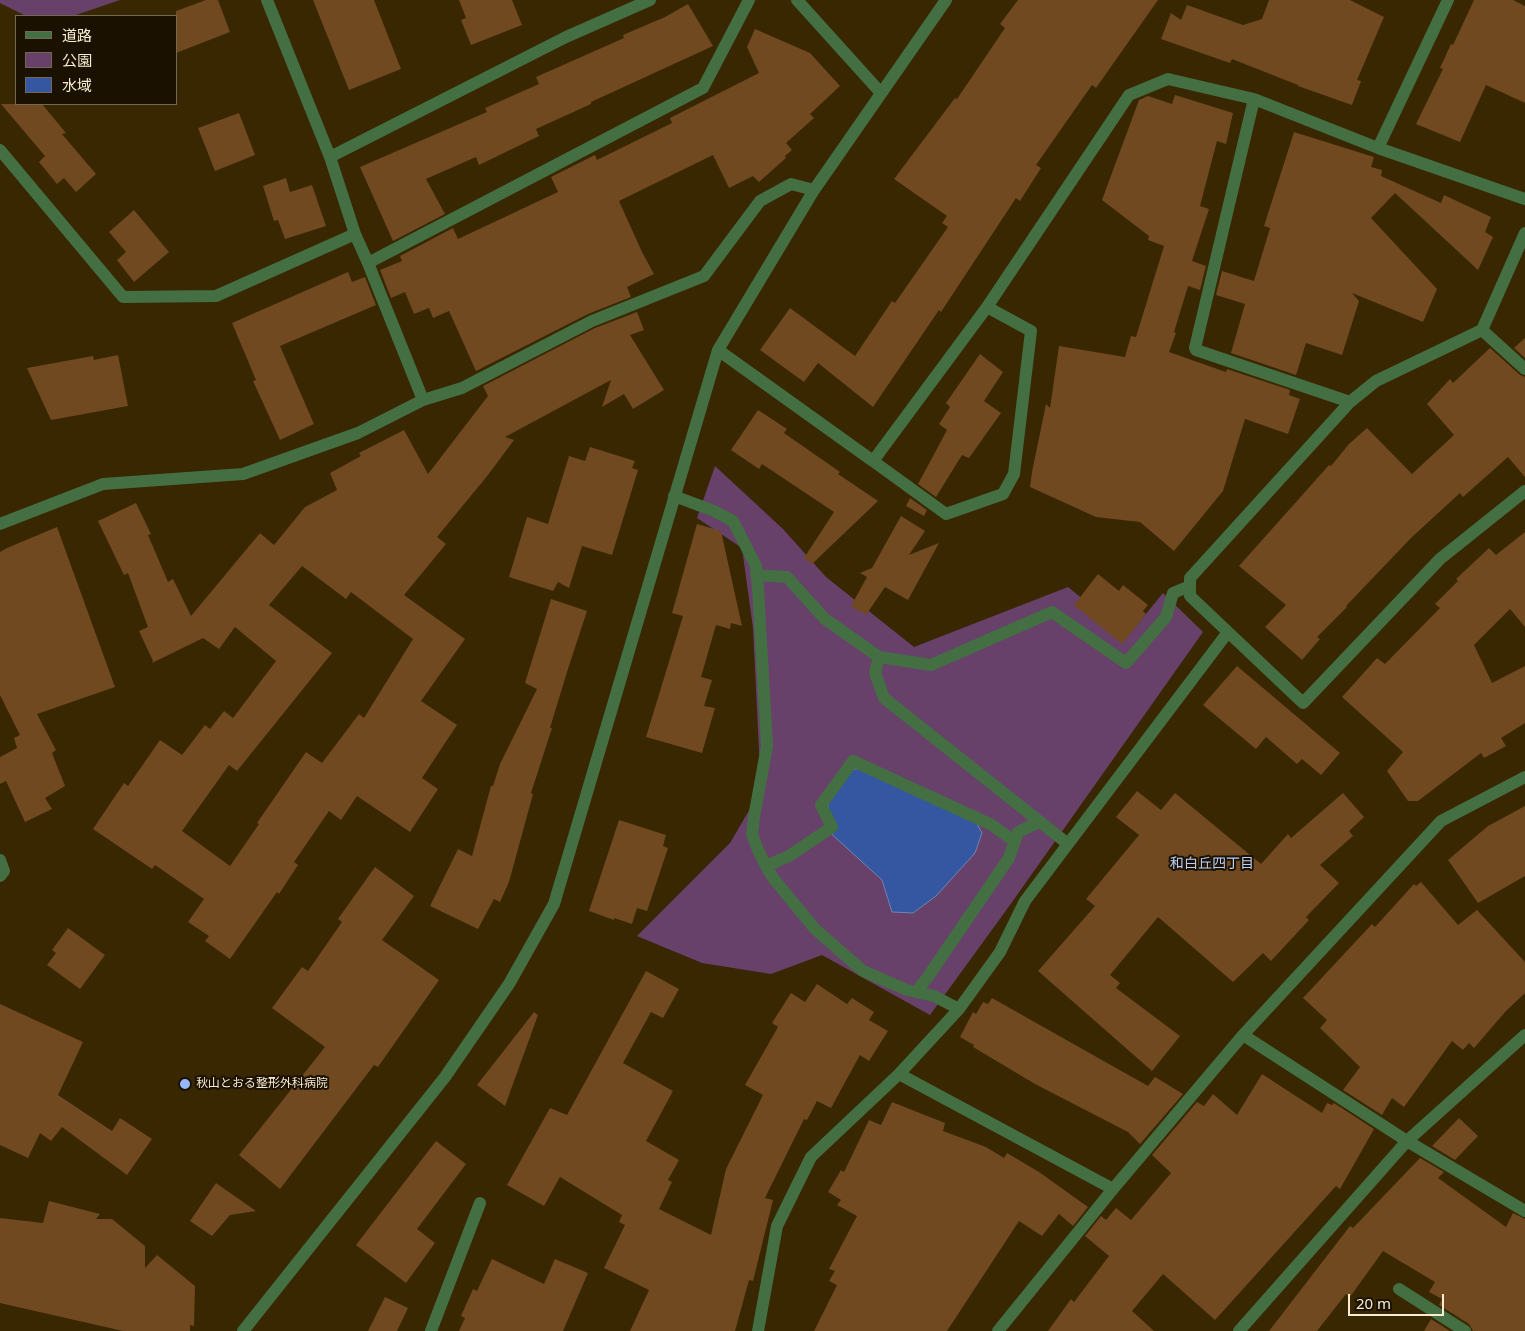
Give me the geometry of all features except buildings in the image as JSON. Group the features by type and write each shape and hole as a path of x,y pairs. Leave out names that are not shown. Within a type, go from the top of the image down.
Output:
{"street":[{"path":"267,0 330,157 355,234 423,400"},
{"path":"330,157 566,37 650,0"},
{"path":"368,263 703,88 750,0"},
{"path":"797,0 881,93"},
{"path":"243,1331 445,1077 509,984 554,904 718,350 814,190 946,0"},
{"path":"1378,148 1448,0"},
{"path":"873,461 987,307 1129,95 1168,79 1254,99 1378,148 1525,199"},
{"path":"1254,99 1195,348 1196,350 1350,402"},
{"path":"0,150 123,296 216,296 355,234"},
{"path":"0,524 104,484 243,474 358,433 423,400 462,388 592,321 704,276 760,201 791,184 814,190"},
{"path":"1525,234 1482,330 1376,380 1350,402 1190,578 1190,596 1303,703 1440,558 1525,492"},
{"path":"718,350 946,514 1003,494 1014,474 1031,332 987,307"},
{"path":"1482,330 1525,369"},
{"path":"674,496 714,511 733,521 756,566 767,746 752,834 766,866 773,878 815,929 863,971 907,990 934,996 959,1009"},
{"path":"756,575 787,577 825,619 879,657 931,665 1052,612 1126,663 1166,617 1173,593 1190,586"},
{"path":"758,1331 777,1226 811,1157 899,1074 959,1009 1000,952 1025,901 1228,632"},
{"path":"879,657 875,672 884,698 1068,844"},
{"path":"766,866 789,856 832,828 821,805 854,762 992,825 1015,842"},
{"path":"998,1331 1113,1189 1243,1035 1441,821 1525,777"},
{"path":"916,992 1009,858 1018,832 1039,822"},
{"path":"0,860 4,871 0,876"},
{"path":"1243,1035 1408,1141 1525,1211"},
{"path":"1238,1331 1408,1141 1525,1036"},
{"path":"899,1074 1113,1189"},
{"path":"431,1331 480,1203"},
{"path":"1399,1289 1465,1331"}],"green space":[{"path":"0,0 120,0 76,15 24,15 0,3"},
{"path":"715,466 783,529 826,577 914,647 1068,587 1128,636 1163,593 1203,632 930,1015 822,955 771,974 702,963 637,936 730,843 761,790 753,628 742,548 697,518"}],"water":[{"path":"877,767 971,813 982,833 975,853 936,896 913,913 892,912 882,880 826,829 829,794 845,770"}],"place":[{"name":"秋山とおる整形外科病院","path":"185,1084"}],"district":[{"name":"和白丘四丁目","path":"1212,864"}]}
